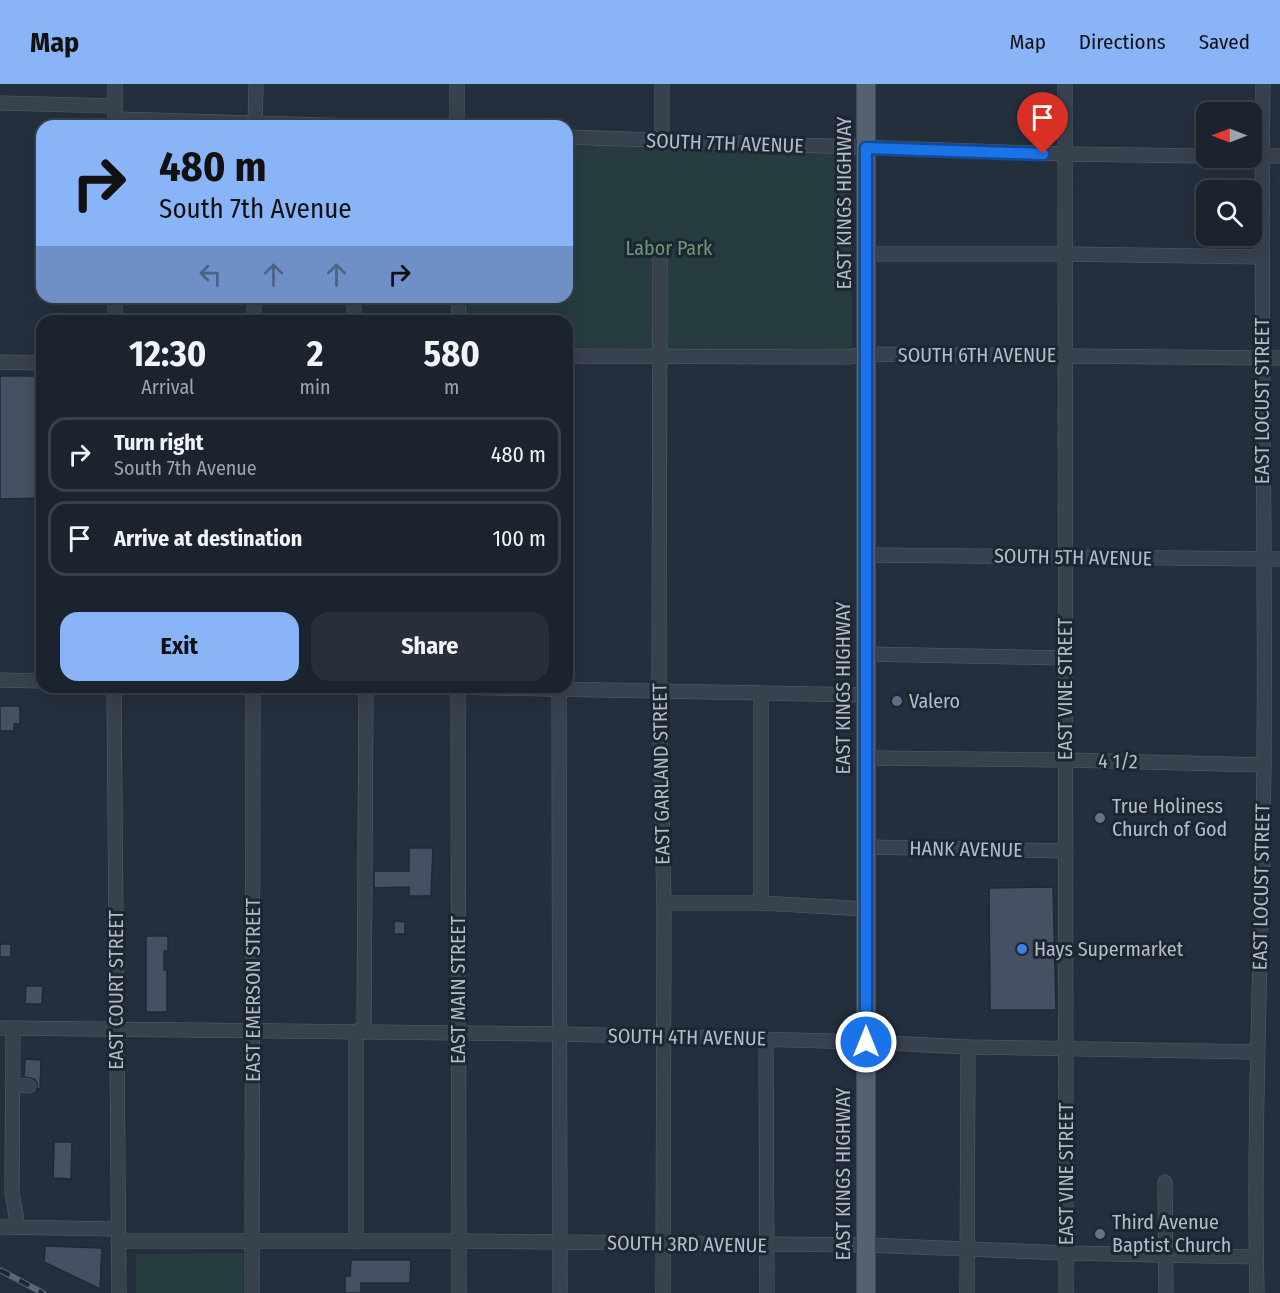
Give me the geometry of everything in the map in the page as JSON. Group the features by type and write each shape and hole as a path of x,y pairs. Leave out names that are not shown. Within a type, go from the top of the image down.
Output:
{"main road":[{"name":"EAST KINGS HIGHWAY","path":"866,84 866,1293"}],"street":[{"path":"115,84 115,117"},
{"path":"255,120 256,84"},
{"path":"457,84 457,120"},
{"path":"662,84 662,141"},
{"name":"EAST VINE STREET","path":"1065,84 1066,1293"},
{"name":"EAST LOCUST STREET","path":"1261,102 1263,84"},
{"path":"0,104 115,117 175,120"},
{"name":"SOUTH 7TH AVENUE","path":"573,137 1065,154 1196,156"},
{"path":"1262,156 1280,156"},
{"name":"EAST LOCUST STREET","path":"1257,168 1262,257 1264,765 1257,1052 1257,1293"},
{"path":"866,254 1262,257"},
{"name":"EAST GARLAND STREET","path":"660,255 659,691 664,903 663,1293"},
{"name":"SOUTH 6TH AVENUE","path":"573,356 848,357 866,354 1280,358"},
{"path":"0,362 36,363"},
{"name":"SOUTH 5TH AVENUE","path":"866,555 1280,559"},
{"path":"865,654 1065,658"},
{"path":"0,680 36,681"},
{"path":"573,688 865,695"},
{"name":"EAST COURT STREET","path":"114,693 119,1293"},
{"name":"EAST EMERSON STREET","path":"252,1293 253,693"},
{"path":"356,1241 366,693"},
{"name":"EAST MAIN STREET","path":"458,693 459,1293"},
{"path":"559,693 560,1293"},
{"path":"761,694 761,903"},
{"name":"4 1/2","path":"865,758 1264,765"},
{"name":"HANK AVENUE","path":"866,847 1066,851"},
{"path":"664,903 761,903 866,909"},
{"path":"7,1028 12,1086 12,1192 18,1227"},
{"name":"SOUTH 4TH AVENUE","path":"7,1028 560,1034 968,1047 1257,1052"},
{"path":"766,1039 767,1293"},
{"path":"967,1293 968,1047"},
{"path":"12,1086 29,1086"},
{"path":"1165,1182 1166,1293"},
{"name":"SOUTH 3RD AVENUE","path":"0,1227 118,1235 252,1240 866,1245 1066,1254 1256,1257"}],"green space":[{"name":"Labor Park","path":"573,143 851,153 852,351 573,348 573,315 466,315 466,303 573,303"},
{"path":"243,1253 243,1293 136,1293 136,1254"}],"building":[{"path":"0,376 36,376 36,498 0,499"},
{"path":"0,706 20,706 20,724 14,724 14,731 0,731"},
{"path":"409,848 433,848 431,896 409,896 409,887 374,888 374,871 409,871"},
{"name":"Hays Supermarket","path":"1053,887 1056,1010 990,1010 989,888"},
{"path":"394,921 405,922 405,934 394,934"},
{"path":"146,936 168,936 168,951 164,951 164,970 167,970 167,1012 146,1012"},
{"path":"0,944 11,944 11,957 0,957"},
{"path":"26,986 43,986 42,1004 25,1004"},
{"path":"25,1059 41,1060 40,1089 37,1089 34,1079 24,1077"},
{"path":"54,1142 72,1142 71,1179 53,1178"},
{"path":"45,1246 102,1248 100,1289 44,1262"},
{"path":"351,1260 411,1260 410,1283 361,1283 361,1293 345,1293 345,1276 350,1276"}],"railway":[{"path":"0,1270 43,1293"}],"place":[{"name":"Valero","path":"897,701"},
{"name":"True Holiness Church of God","path":"1100,818"},
{"name":"Hays Supermarket","path":"1022,949"},
{"name":"Third Avenue Baptist Church","path":"1100,1234"}],"route":[{"path":"866,1042 866,148 1043,154"}]}
